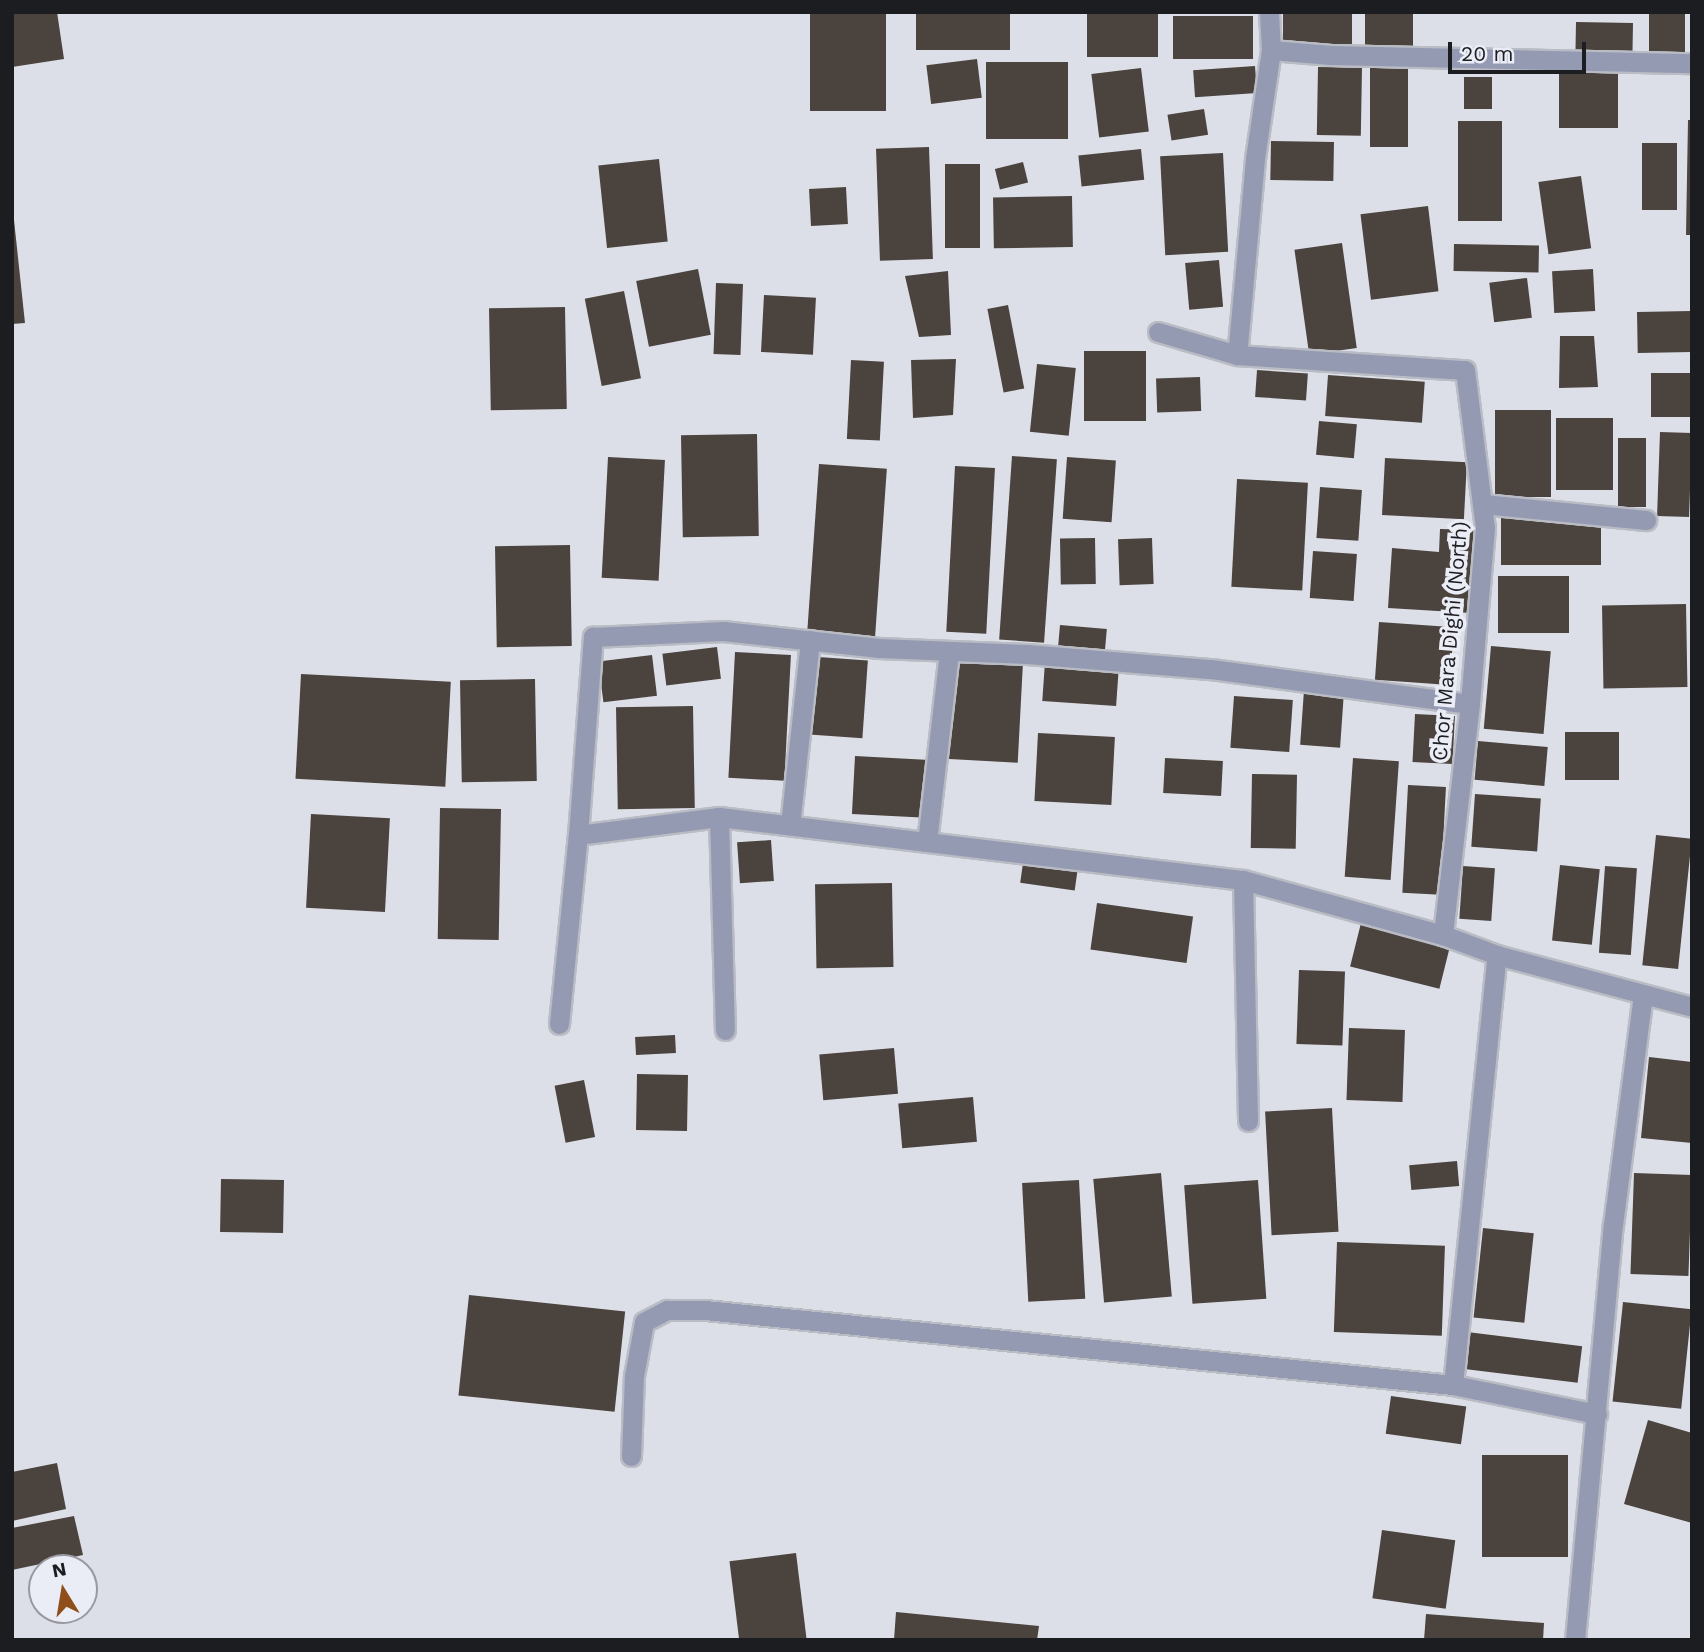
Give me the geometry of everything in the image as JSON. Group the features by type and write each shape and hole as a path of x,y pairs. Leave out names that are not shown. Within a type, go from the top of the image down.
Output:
{"street":[{"path":"1158,332 1237,355 1255,159 1271,50 1269,12"},
{"path":"1271,50 1331,55 1692,63"},
{"name":"Chor Mara Dighi (North)","path":"1237,355 1465,370 1485,528 1469,704 1443,934"},
{"path":"1482,504 1646,520"},
{"path":"559,1024 579,835 593,636 723,631 949,652 1211,669 1469,704"},
{"path":"790,825 810,640"},
{"path":"927,842 949,652"},
{"path":"579,835 719,817 1243,880 1443,934 1497,955 1692,1007"},
{"path":"719,817 725,1030"},
{"path":"1243,880 1248,1121"},
{"path":"1453,1385 1497,955"},
{"path":"1575,1640 1613,1225 1643,995"},
{"path":"631,1456 634,1376 644,1322 667,1310 705,1310 1453,1385 1597,1414"}],"building":[{"path":"12,12 57,12 64,59 12,67"},
{"path":"810,12 886,12 886,111 810,111"},
{"path":"916,12 1010,12 1010,50 916,50"},
{"path":"1087,12 1158,12 1158,57 1087,57"},
{"path":"1283,12 1352,12 1352,46 1283,46"},
{"path":"1365,12 1413,12 1413,50 1365,50"},
{"path":"1649,12 1685,12 1685,52 1649,52"},
{"path":"1173,16 1253,16 1253,59 1173,59"},
{"path":"1576,22 1633,23 1632,53 1575,52"},
{"path":"977,59 982,98 931,104 926,65"},
{"path":"986,62 1068,62 1068,139 986,139"},
{"path":"1255,66 1257,93 1195,97 1193,70"},
{"path":"1318,67 1362,68 1361,136 1317,135"},
{"path":"1141,68 1149,132 1099,138 1091,74"},
{"path":"1370,68 1408,68 1408,147 1370,147"},
{"path":"1559,72 1618,72 1618,128 1559,128"},
{"path":"1464,77 1492,77 1492,109 1464,109"},
{"path":"1204,109 1208,135 1172,140 1167,115"},
{"path":"1688,120 1692,120 1692,235 1686,235"},
{"path":"1458,121 1502,121 1502,221 1458,221"},
{"path":"1271,141 1334,142 1333,181 1270,180"},
{"path":"1642,143 1677,143 1677,210 1642,210"},
{"path":"929,147 933,259 880,261 876,149"},
{"path":"1141,149 1144,180 1082,186 1078,156"},
{"path":"1223,153 1228,252 1165,255 1160,156"},
{"path":"659,159 668,242 607,248 598,165"},
{"path":"1023,162 1028,182 1000,189 995,169"},
{"path":"945,164 980,164 980,248 945,248"},
{"path":"1581,176 1591,248 1549,254 1538,182"},
{"path":"846,187 848,224 811,226 809,189"},
{"path":"1072,196 1073,247 994,248 993,197"},
{"path":"1428,206 1438,291 1371,300 1361,214"},
{"path":"14,220 25,323 12,324 12,221"},
{"path":"1342,243 1357,348 1309,355 1294,250"},
{"path":"1454,244 1539,245 1539,272 1454,271"},
{"path":"1219,260 1223,307 1189,310 1185,263"},
{"path":"698,269 711,335 649,347 636,281"},
{"path":"1593,269 1595,311 1554,313 1552,271"},
{"path":"948,271 951,335 919,337 905,276"},
{"path":"1527,278 1532,318 1494,322 1489,283"},
{"path":"716,283 743,284 741,355 714,354"},
{"path":"624,291 641,378 602,386 585,299"},
{"path":"764,295 816,298 813,355 761,352"},
{"path":"1008,305 1024,388 1004,392 987,309"},
{"path":"565,307 567,409 491,410 489,308"},
{"path":"1691,311 1692,352 1638,353 1637,312"},
{"path":"1560,336 1594,336 1598,387 1559,388"},
{"path":"1084,351 1146,351 1146,421 1084,421"},
{"path":"956,359 953,415 913,418 911,360"},
{"path":"851,360 884,362 880,441 847,439"},
{"path":"1037,364 1076,368 1069,436 1030,432"},
{"path":"1257,370 1308,374 1306,400 1255,397"},
{"path":"1651,373 1692,373 1692,417 1651,417"},
{"path":"1328,375 1425,382 1422,423 1325,416"},
{"path":"1200,377 1201,411 1157,413 1156,379"},
{"path":"1495,410 1551,410 1551,497 1495,497"},
{"path":"1556,418 1613,418 1613,490 1556,490"},
{"path":"1319,421 1357,424 1354,458 1316,455"},
{"path":"1660,432 1692,433 1689,517 1657,516"},
{"path":"757,434 759,536 683,537 681,435"},
{"path":"1618,438 1646,438 1646,507 1618,507"},
{"path":"1012,456 1057,459 1044,643 999,640"},
{"path":"608,457 665,460 659,581 602,578"},
{"path":"1067,457 1116,460 1112,522 1063,519"},
{"path":"1385,458 1467,462 1464,519 1382,515"},
{"path":"819,464 887,469 875,636 807,632"},
{"path":"955,466 995,468 986,634 946,632"},
{"path":"1237,479 1308,483 1302,591 1231,587"},
{"path":"1320,487 1362,490 1358,541 1316,538"},
{"path":"1501,514 1601,514 1601,565 1501,565"},
{"path":"1440,529 1476,530 1471,613 1388,608 1392,548 1439,552"},
{"path":"1095,538 1096,584 1061,585 1060,539"},
{"path":"1152,538 1154,584 1120,585 1118,539"},
{"path":"570,545 572,646 497,647 495,546"},
{"path":"1313,551 1357,554 1354,601 1310,598"},
{"path":"1498,576 1569,576 1569,633 1498,633"},
{"path":"1686,604 1687,687 1603,688 1602,605"},
{"path":"1379,622 1454,627 1450,685 1375,680"},
{"path":"1060,625 1107,629 1105,653 1058,649"},
{"path":"1491,646 1551,651 1544,734 1484,729"},
{"path":"717,647 721,679 666,685 662,654"},
{"path":"735,652 791,655 784,781 728,778"},
{"path":"652,655 657,696 603,702 598,662"},
{"path":"804,656 868,660 862,738 799,734"},
{"path":"950,660 1023,664 1018,763 945,759"},
{"path":"1045,662 1119,667 1116,706 1042,701"},
{"path":"301,674 451,682 445,787 296,779"},
{"path":"535,679 537,781 462,782 460,680"},
{"path":"1304,690 1344,693 1340,748 1300,745"},
{"path":"1234,696 1293,700 1289,752 1230,748"},
{"path":"693,706 695,808 618,809 616,707"},
{"path":"1415,714 1455,716 1452,764 1412,762"},
{"path":"1565,732 1619,732 1619,780 1565,780"},
{"path":"1038,733 1115,737 1111,805 1034,801"},
{"path":"1478,741 1548,747 1544,786 1475,780"},
{"path":"855,756 939,760 936,818 852,814"},
{"path":"1165,758 1223,761 1221,796 1163,793"},
{"path":"1353,758 1399,761 1391,880 1345,877"},
{"path":"1252,774 1297,775 1296,849 1251,848"},
{"path":"1408,785 1446,787 1440,895 1402,893"},
{"path":"1475,794 1541,799 1537,851 1471,847"},
{"path":"440,808 501,809 499,940 438,939"},
{"path":"311,814 390,818 385,912 306,908"},
{"path":"1656,835 1692,839 1678,969 1642,965"},
{"path":"771,840 774,881 740,883 737,842"},
{"path":"1023,863 1077,871 1075,890 1020,883"},
{"path":"1560,865 1600,869 1592,945 1552,941"},
{"path":"1463,866 1495,868 1491,921 1459,919"},
{"path":"1605,866 1637,868 1631,955 1599,953"},
{"path":"892,883 893,967 816,968 815,884"},
{"path":"1097,903 1193,916 1187,963 1090,950"},
{"path":"1362,919 1451,941 1439,989 1350,967"},
{"path":"1299,970 1345,972 1342,1046 1296,1044"},
{"path":"1349,1028 1405,1030 1402,1102 1346,1100"},
{"path":"675,1035 676,1053 636,1055 635,1037"},
{"path":"894,1048 898,1094 823,1100 819,1055"},
{"path":"1649,1057 1692,1062 1692,1143 1641,1138"},
{"path":"637,1074 688,1075 687,1131 636,1130"},
{"path":"584,1080 595,1137 566,1143 555,1086"},
{"path":"973,1097 977,1142 902,1148 898,1104"},
{"path":"1332,1108 1338,1232 1272,1235 1265,1112"},
{"path":"1457,1161 1459,1186 1411,1190 1409,1165"},
{"path":"1161,1173 1172,1297 1104,1302 1093,1179"},
{"path":"1634,1173 1692,1175 1688,1276 1630,1274"},
{"path":"221,1179 284,1180 283,1233 220,1232"},
{"path":"1079,1180 1085,1299 1028,1302 1022,1183"},
{"path":"1258,1180 1266,1299 1192,1304 1184,1185"},
{"path":"1483,1228 1534,1233 1524,1323 1474,1318"},
{"path":"1337,1242 1445,1246 1442,1336 1334,1332"},
{"path":"469,1295 625,1311 615,1412 458,1395"},
{"path":"1623,1302 1692,1309 1681,1409 1613,1401"},
{"path":"1467,1332 1582,1346 1578,1383 1462,1369"},
{"path":"1391,1396 1466,1407 1461,1444 1386,1434"},
{"path":"1648,1420 1692,1433 1692,1523 1624,1504"},
{"path":"1482,1455 1568,1455 1568,1557 1482,1557"},
{"path":"57,1463 66,1509 12,1521 12,1472"},
{"path":"74,1516 83,1554 28,1554 28,1567 12,1570 12,1528"},
{"path":"1382,1530 1455,1540 1446,1609 1372,1598"},
{"path":"796,1553 807,1640 739,1640 729,1561"},
{"path":"896,1612 1039,1626 1037,1640 894,1640"},
{"path":"1426,1614 1544,1623 1543,1640 1424,1640"}]}
